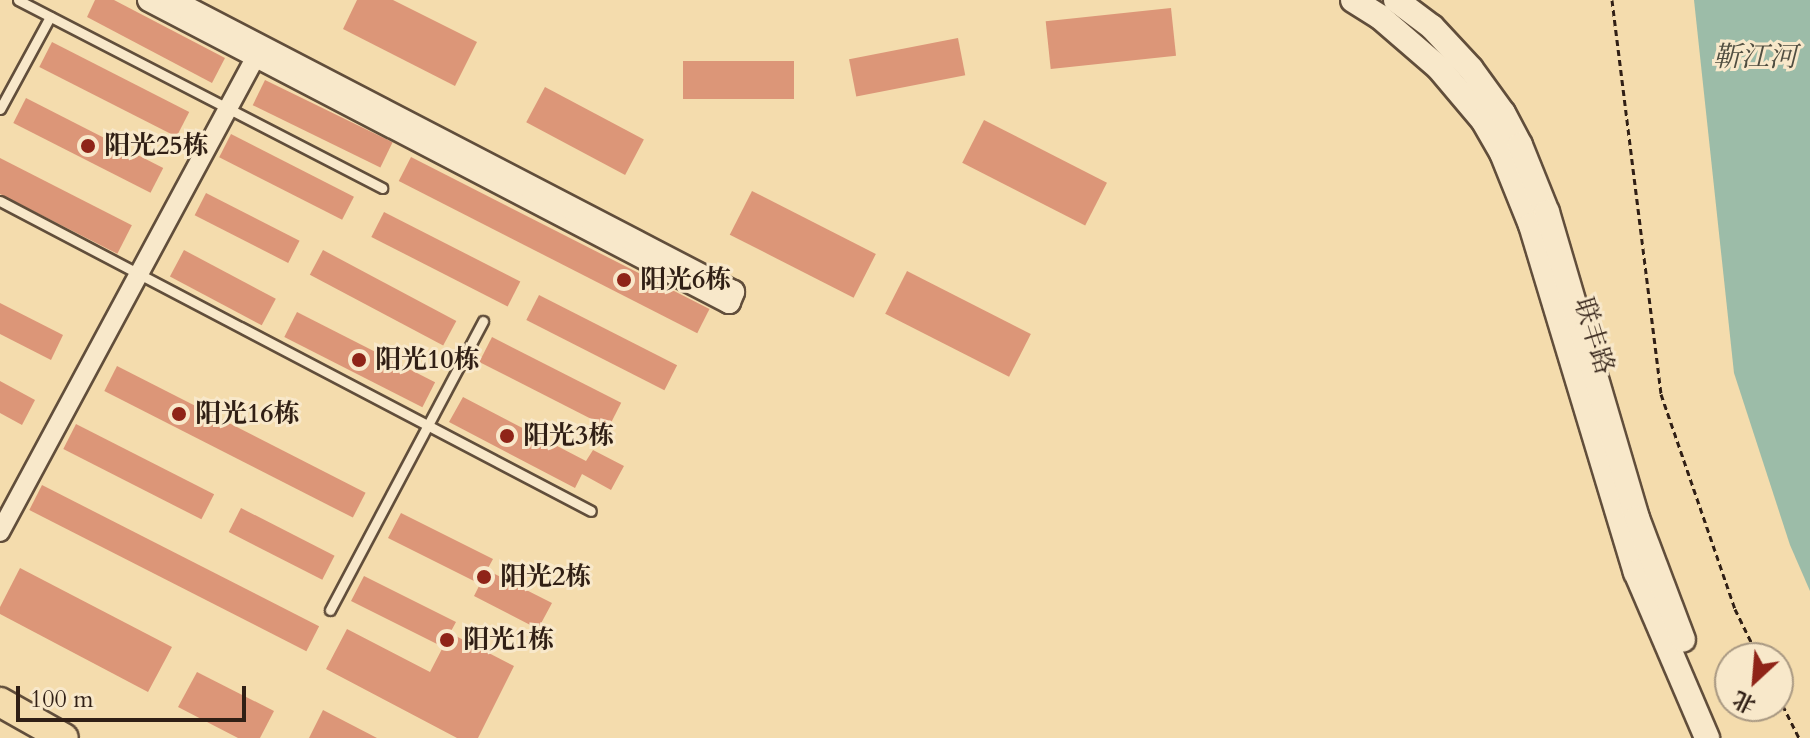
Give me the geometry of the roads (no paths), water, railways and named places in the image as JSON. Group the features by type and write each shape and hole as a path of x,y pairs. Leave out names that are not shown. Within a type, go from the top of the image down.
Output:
{"main road":[{"name":"联丰路","path":"1353,0 1420,50 1450,79 1483,120 1502,153 1531,225 1636,572 1707,738"},
{"name":"联丰路","path":"1396,0 1432,27 1471,69 1503,113 1520,145 1547,212 1649,555 1725,738"},
{"path":"0,702 64,738"}],"street":[{"path":"149,0 258,51 733,292 729,302 258,51 171,0"},
{"path":"0,532 258,51"}],"lane":[{"path":"18,0 382,188"},
{"path":"0,109 50,17"},
{"path":"0,201 591,511"},
{"path":"330,610 483,321"}],"water":[{"name":"靳江河","path":"1694,0 1810,0 1810,591 1790,545 1734,373"}],"place":[{"name":"阳光25栋","path":"88,146"},
{"name":"阳光6栋","path":"624,280"},
{"name":"阳光10栋","path":"359,360"},
{"name":"阳光16栋","path":"179,414"},
{"name":"阳光3栋","path":"507,436"},
{"name":"阳光2栋","path":"484,577"},
{"name":"阳光1栋","path":"447,640"}]}
